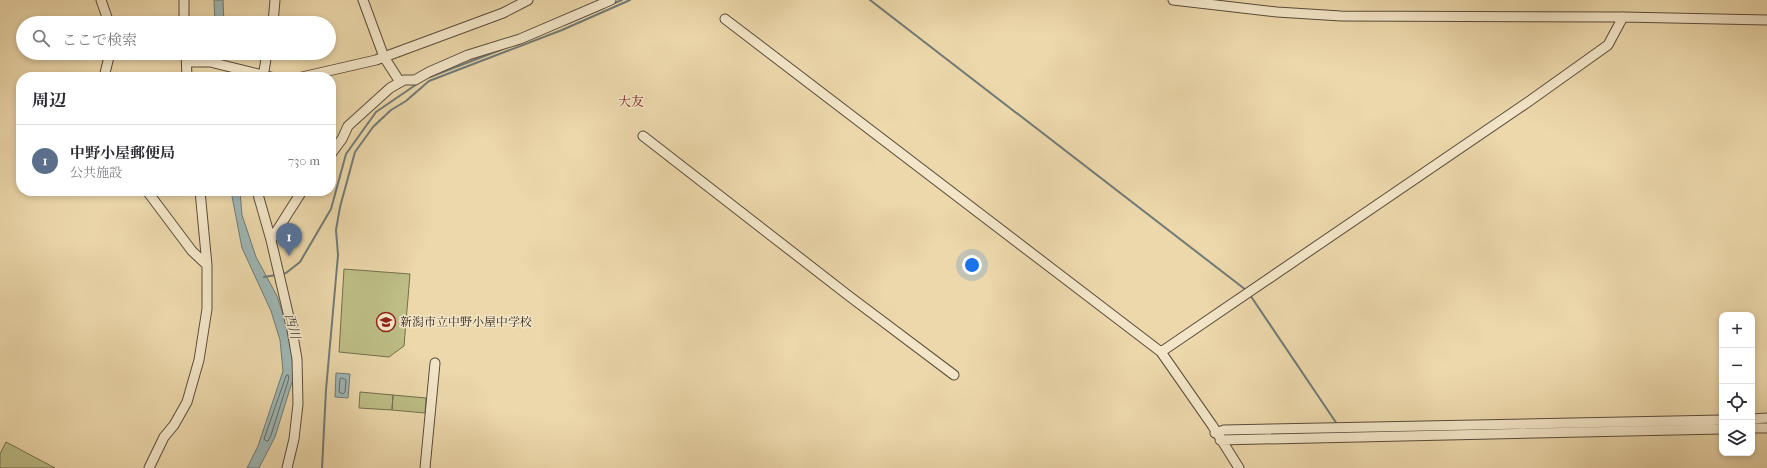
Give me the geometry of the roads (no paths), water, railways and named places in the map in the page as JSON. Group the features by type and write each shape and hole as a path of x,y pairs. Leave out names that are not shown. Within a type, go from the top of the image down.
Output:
{"street":[{"path":"101,0 107,16"},
{"path":"184,0 184,16"},
{"path":"274,16 276,0"},
{"path":"363,0 384,57 400,82"},
{"path":"336,139 390,88 400,82 404,80 415,80 429,72 468,55 526,37 611,0"},
{"path":"1173,0 1277,12 1341,16 1623,16 1767,20"},
{"path":"322,72 384,57 502,13 526,1"},
{"path":"1160,352 1528,102 1608,45 1623,16"},
{"path":"725,19 1160,352 1239,468"},
{"path":"105,72 108,60"},
{"path":"186,60 187,72"},
{"path":"198,60 229,66 249,72"},
{"path":"266,72 267,60"},
{"path":"643,136 954,375"},
{"path":"151,196 192,251 207,265"},
{"path":"149,468 164,437 174,425 187,402 199,360 207,309 207,265 200,196"},
{"path":"258,196 271,240 292,330 298,376 298,404 294,439 287,468"},
{"path":"271,240 299,196"},
{"path":"425,468 435,364"},
{"path":"1755,419 1767,418"},
{"path":"1218,436 1231,430 1719,420"},
{"path":"1755,428 1767,428"},
{"path":"1218,436 1719,429"}],"water":[{"path":"214,0 223,0 224,16 215,16"},
{"path":"232,196 240,196 242,215 256,257 277,296 287,326 294,360 293,379 275,437 259,468 247,468 258,446 283,371 280,340 271,311 242,248"},
{"path":"336,373 350,374 348,398 335,397"}],"waterway":[{"path":"612,4 622,0"},
{"path":"322,468 326,390 338,255 336,230 340,207 355,152 373,127 391,110 406,101 429,81 562,30 630,0"},
{"path":"870,0 1246,290"},
{"path":"564,25 604,8"},
{"path":"430,77 508,47"},
{"path":"336,191 346,154 376,112 417,84"},
{"path":"282,274 286,273 300,262 331,209 335,196"},
{"path":"264,277 276,275"},
{"path":"1250,295 1337,424"}],"place":[{"name":"中野小屋郵便局","path":"289,256"},
{"name":"新潟市立中野小屋中学校","path":"386,322"}],"district":[{"name":"大友","path":"631,101"}],"water label":[{"name":"西川","path":"293,326"}]}
